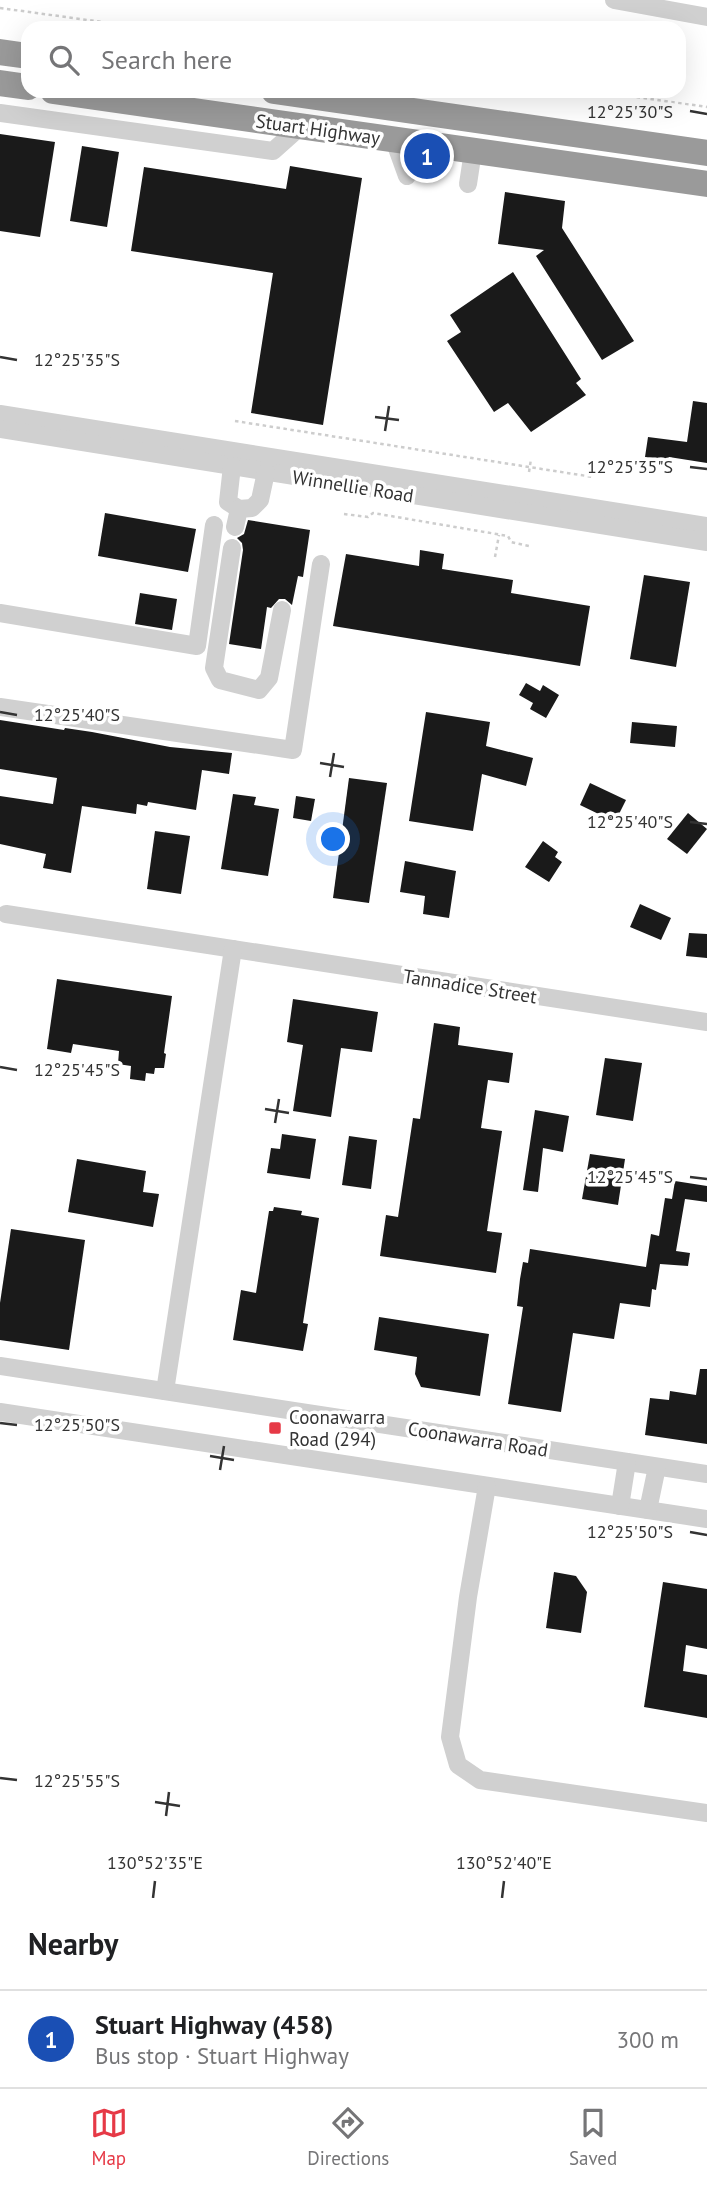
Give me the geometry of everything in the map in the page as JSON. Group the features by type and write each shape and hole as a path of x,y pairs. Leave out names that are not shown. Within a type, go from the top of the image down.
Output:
{"highway":[{"path":"0,52 21,55"},
{"path":"0,83 21,86"},
{"name":"Stuart Highway","path":"103,98 707,184"},
{"name":"Stuart Highway","path":"323,98 707,153"},
{"path":"528,158 532,128"}],"street":[{"path":"614,0 707,17"},
{"path":"124,101 144,134"},
{"path":"0,113 273,151 301,126"},
{"path":"394,139 407,176"},
{"path":"468,184 473,151"},
{"name":"Winnellie Road","path":"0,414 707,526"},
{"name":"Winnellie Road","path":"0,429 707,542"},
{"path":"232,466 228,502 239,509 252,508 260,500 266,472"},
{"path":"235,527 239,509"},
{"path":"0,613 197,646 214,525"},
{"path":"232,548 214,668 220,680 259,690 269,678 282,610"},
{"path":"0,706 293,750 321,564"},
{"name":"Tannadice Street","path":"6,914 707,1022"},
{"path":"165,1391 233,949"},
{"name":"Coonawarra Road","path":"0,1366 707,1474"},
{"path":"0,1412 707,1519"},
{"path":"620,1506 627,1462"},
{"path":"648,1510 657,1467"},
{"path":"488,1486 468,1597 450,1737 458,1765 480,1780 707,1813"}],"path":[{"path":"0,8 95,21"},
{"path":"644,98 707,107"},
{"path":"235,421 593,477"},
{"path":"530,469 531,458"},
{"path":"344,514 368,517 373,513 499,535 508,537 511,542 528,546"},
{"path":"495,557 499,535"}],"building":[{"path":"0,134 55,142 40,237 0,231"},
{"path":"82,146 119,152 107,227 70,221"},
{"path":"290,166 362,178 323,425 251,413 273,273 131,251 144,167 286,189"},
{"path":"505,192 565,201 562,228 634,341 602,360 536,256 544,250 498,244"},
{"path":"513,272 581,379 576,383 586,395 531,432 508,403 494,412 447,341 461,332 450,315"},
{"path":"693,401 707,403 707,463 669,457 668,460 645,457 648,437 687,442"},
{"path":"105,513 196,529 188,572 98,556"},
{"path":"248,520 310,530 303,577 298,576 292,605 285,599 279,599 271,608 267,607 261,649 229,644 243,550 242,543 237,538 244,534"},
{"path":"420,550 444,554 442,569 513,580 511,593 590,606 580,666 333,626 346,554 419,566"},
{"path":"644,575 690,582 676,667 630,659"},
{"path":"140,593 177,599 172,630 135,624"},
{"path":"526,683 540,691 543,685 559,695 546,718 530,709 533,703 519,695"},
{"path":"426,712 490,722 486,746 533,758 526,786 482,774 473,831 409,821"},
{"path":"0,720 92,732 170,747 232,753 229,774 202,770 196,810 148,802 147,806 137,804 136,814 82,806 71,873 43,868 46,854 0,844 0,796 53,804 57,778 0,769"},
{"path":"632,722 677,726 675,747 630,743"},
{"path":"349,778 387,783 369,903 333,898"},
{"path":"590,783 626,800 615,822 580,805"},
{"path":"233,794 256,797 254,805 279,809 268,876 221,869"},
{"path":"296,796 315,799 311,821 293,818"},
{"path":"688,813 707,829 687,854 667,839"},
{"path":"155,831 190,836 181,894 147,889"},
{"path":"543,841 558,852 555,857 562,862 549,882 525,867"},
{"path":"405,861 456,871 449,918 423,914 425,896 400,892"},
{"path":"640,904 671,918 661,940 630,927"},
{"path":"689,933 707,934 707,958 686,956"},
{"path":"57,979 172,996 164,1068 155,1068 154,1074 146,1073 145,1081 130,1079 131,1066 118,1064 119,1051 73,1044 71,1053 47,1049"},
{"path":"293,999 378,1012 372,1052 341,1048 331,1117 293,1111 303,1045 287,1042"},
{"path":"434,1023 460,1027 458,1045 513,1053 509,1083 488,1080 481,1128 502,1131 487,1231 502,1233 496,1273 380,1256 386,1215 398,1217 413,1118 420,1119"},
{"path":"605,1058 642,1063 633,1121 596,1115"},
{"path":"535,1110 569,1116 563,1152 543,1148 538,1192 523,1190"},
{"path":"282,1134 316,1139 310,1179 267,1173 271,1148 280,1149"},
{"path":"349,1136 377,1140 371,1189 342,1185"},
{"path":"590,1154 625,1159 618,1205 582,1199"},
{"path":"77,1159 146,1171 143,1192 159,1194 153,1227 68,1212"},
{"path":"675,1181 707,1186 707,1202 685,1199 676,1251 690,1253 688,1266 660,1264 656,1290 652,1289 650,1307 620,1303 614,1339 573,1333 561,1412 508,1404 523,1307 517,1306 520,1279 523,1262 528,1263 530,1249 646,1267 651,1234 659,1236 665,1198 672,1199"},
{"path":"274,1207 302,1211 301,1215 319,1218 303,1323 308,1324 303,1351 233,1340 241,1290 256,1293 269,1211 273,1211"},
{"path":"11,1229 85,1240 69,1350 0,1340 0,1303"},
{"path":"379,1317 489,1334 480,1396 421,1387 415,1374 417,1357 374,1350"},
{"path":"700,1369 707,1369 707,1444 645,1435 650,1398 669,1400 670,1391 696,1395"},
{"path":"554,1572 576,1576 587,1592 581,1633 546,1628"},
{"path":"663,1582 707,1589 707,1649 686,1645 683,1671 707,1675 707,1718 644,1707"}],"place":[{"name":"Stuart Highway (458)","path":"427,156"},
{"name":"Coonawarra Road (294)","path":"275,1428"}]}
